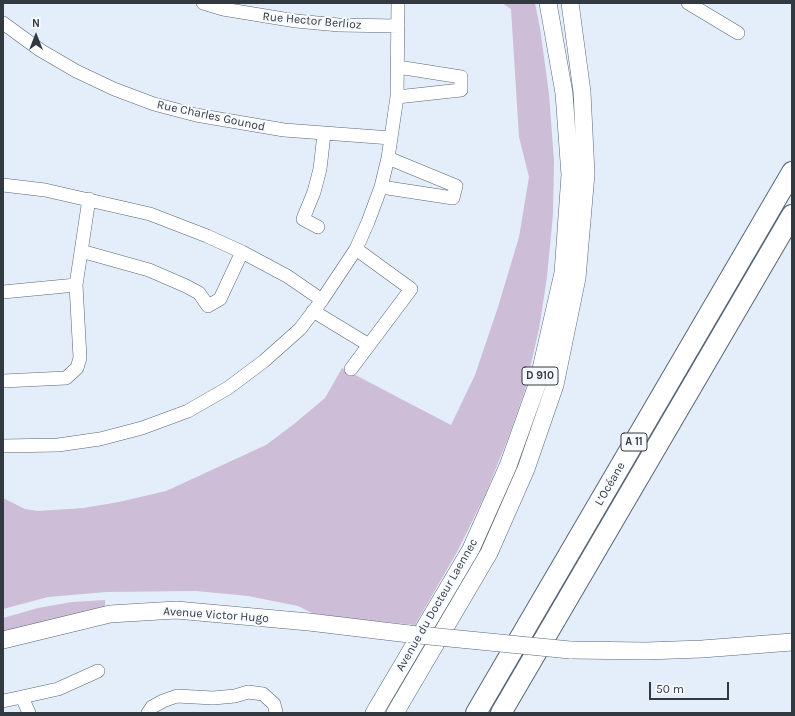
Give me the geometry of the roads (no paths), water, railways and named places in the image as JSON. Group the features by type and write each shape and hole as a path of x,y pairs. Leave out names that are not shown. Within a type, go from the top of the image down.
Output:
{"highway":[{"name":"L’Océane","path":"476,713 792,172"},
{"name":"L’Océane","path":"501,713 792,215"}],"main road":[{"name":"Avenue du Docteur Laennec","path":"374,713 471,549 508,466 538,382 563,273 570,175 564,93 548,3"},
{"name":"Avenue du Docteur Laennec","path":"395,713 490,552 526,469 555,385 577,278 586,174 582,92 570,3"},
{"name":"Avenue Victor Hugo","path":"3,640 110,614 155,610 176,610 570,650 646,652 792,642"}],"street":[{"name":"Rue Hector Berlioz","path":"203,3 238,12 296,21 339,25 398,26"},
{"path":"3,446 58,444 100,439 142,428 188,411 228,388 264,361 300,329 322,300 356,249 381,187 388,158 397,97 398,3"},
{"path":"688,3 738,33"},
{"name":"Rue Charles Gounod","path":"3,23 40,50 76,71 114,89 154,104 196,115 241,124 324,134 391,138"},
{"path":"397,97 461,90 461,78 398,67"},
{"path":"318,227 303,219 314,192 320,169 324,134"},
{"path":"381,187 453,198 456,186 388,158"},
{"path":"3,185 45,190 150,214 207,236 242,252 287,276 322,300"},
{"path":"3,381 66,378 77,368 80,358 76,285 89,199"},
{"path":"351,369 412,289 356,249"},
{"path":"81,251 149,270 186,286 199,293 208,306 220,299 242,252"},
{"path":"3,292 76,285"},
{"path":"313,311 369,345"},
{"path":"3,701 58,689 98,672"},
{"path":"148,713 152,707 177,696 213,698 235,696 248,692 263,694 274,704 276,712"},
{"path":"22,697 29,713"}]}
